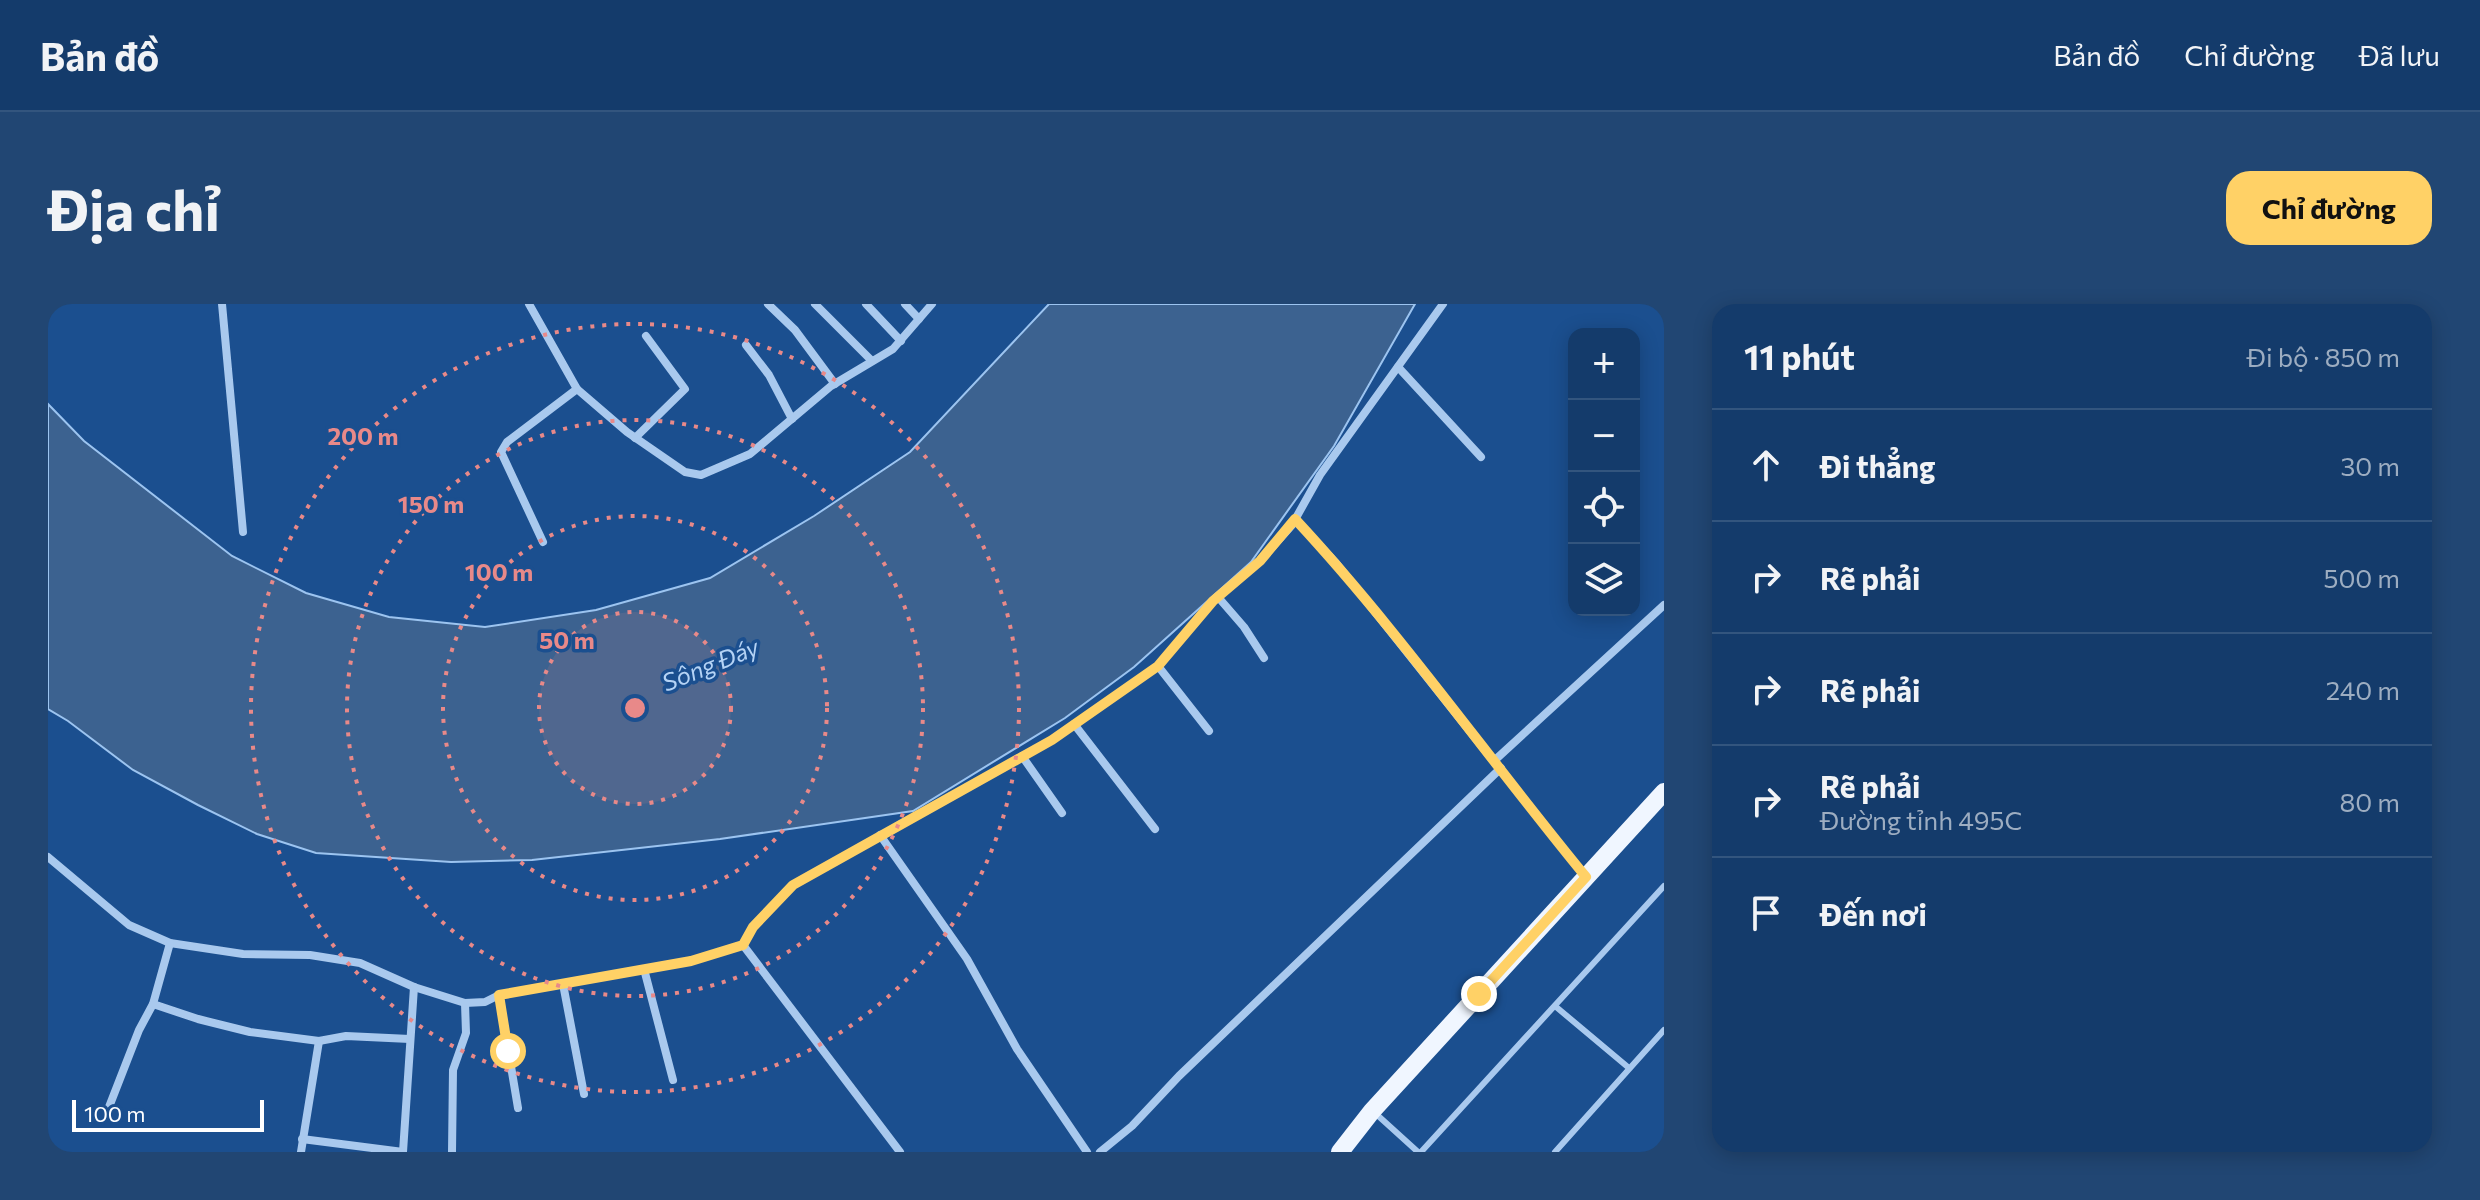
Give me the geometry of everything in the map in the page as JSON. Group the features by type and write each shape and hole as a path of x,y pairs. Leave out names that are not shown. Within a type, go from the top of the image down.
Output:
{"main road":[{"path":"1340,1152 1372,1111 1664,792"}],"street":[{"path":"222,304 243,532"},
{"path":"529,304 577,389 635,438 685,472 701,475 750,454 835,384 901,341 932,304"},
{"path":"768,304 795,330 835,384"},
{"path":"815,304 872,361"},
{"path":"866,304 901,341"},
{"path":"905,304 919,319"},
{"path":"48,857 129,925 170,943 243,954 310,955 360,963 414,987 465,1003 485,1002 499,995 691,961 743,945 753,927 799,881 1022,756 1158,666 1218,597 1260,561 1295,519 1320,475 1443,304"},
{"path":"635,438 685,389 646,336"},
{"path":"746,345 769,375 792,419"},
{"path":"1398,367 1481,457"},
{"path":"543,542 502,455 502,449 577,389"},
{"path":"1295,519 1336,563 1586,877"},
{"path":"1218,597 1244,627 1264,658"},
{"path":"1100,1152 1132,1126 1179,1076 1664,605"},
{"path":"1158,666 1209,731"},
{"path":"1074,724 1155,829"},
{"path":"1022,756 1062,813"},
{"path":"880,835 967,959 1012,1041 1087,1152"},
{"path":"109,1107 139,1030 153,1004 170,943"},
{"path":"743,945 900,1152"},
{"path":"644,969 673,1080"},
{"path":"563,984 584,1094"},
{"path":"302,1139 403,1152 414,987"},
{"path":"499,995 518,1108"},
{"path":"452,1152 453,1070 466,1033 465,1003"},
{"path":"153,1004 250,1032 319,1041 346,1036 410,1039"},
{"path":"301,1152 319,1041"}],"lane":[{"path":"1372,1111 1420,1152 1664,886"},
{"path":"1555,1006 1629,1068"},
{"path":"1555,1152 1664,1030"}],"water":[{"name":"Sông Đáy","path":"1049,304 1415,304 1334,446 1251,562 1134,667 1065,718 913,811 720,839 532,860 451,862 316,853 257,834 198,805 133,770 48,709 48,404 84,441 232,556 306,593 389,617 485,627 596,610 710,578 814,516 910,452"}],"route":[{"path":"508,1051 499,995 691,961 743,945 753,927 793,885 1052,740 1162,663 1213,601 1260,561 1295,519 1390,629 1586,877 1479,994"}]}
